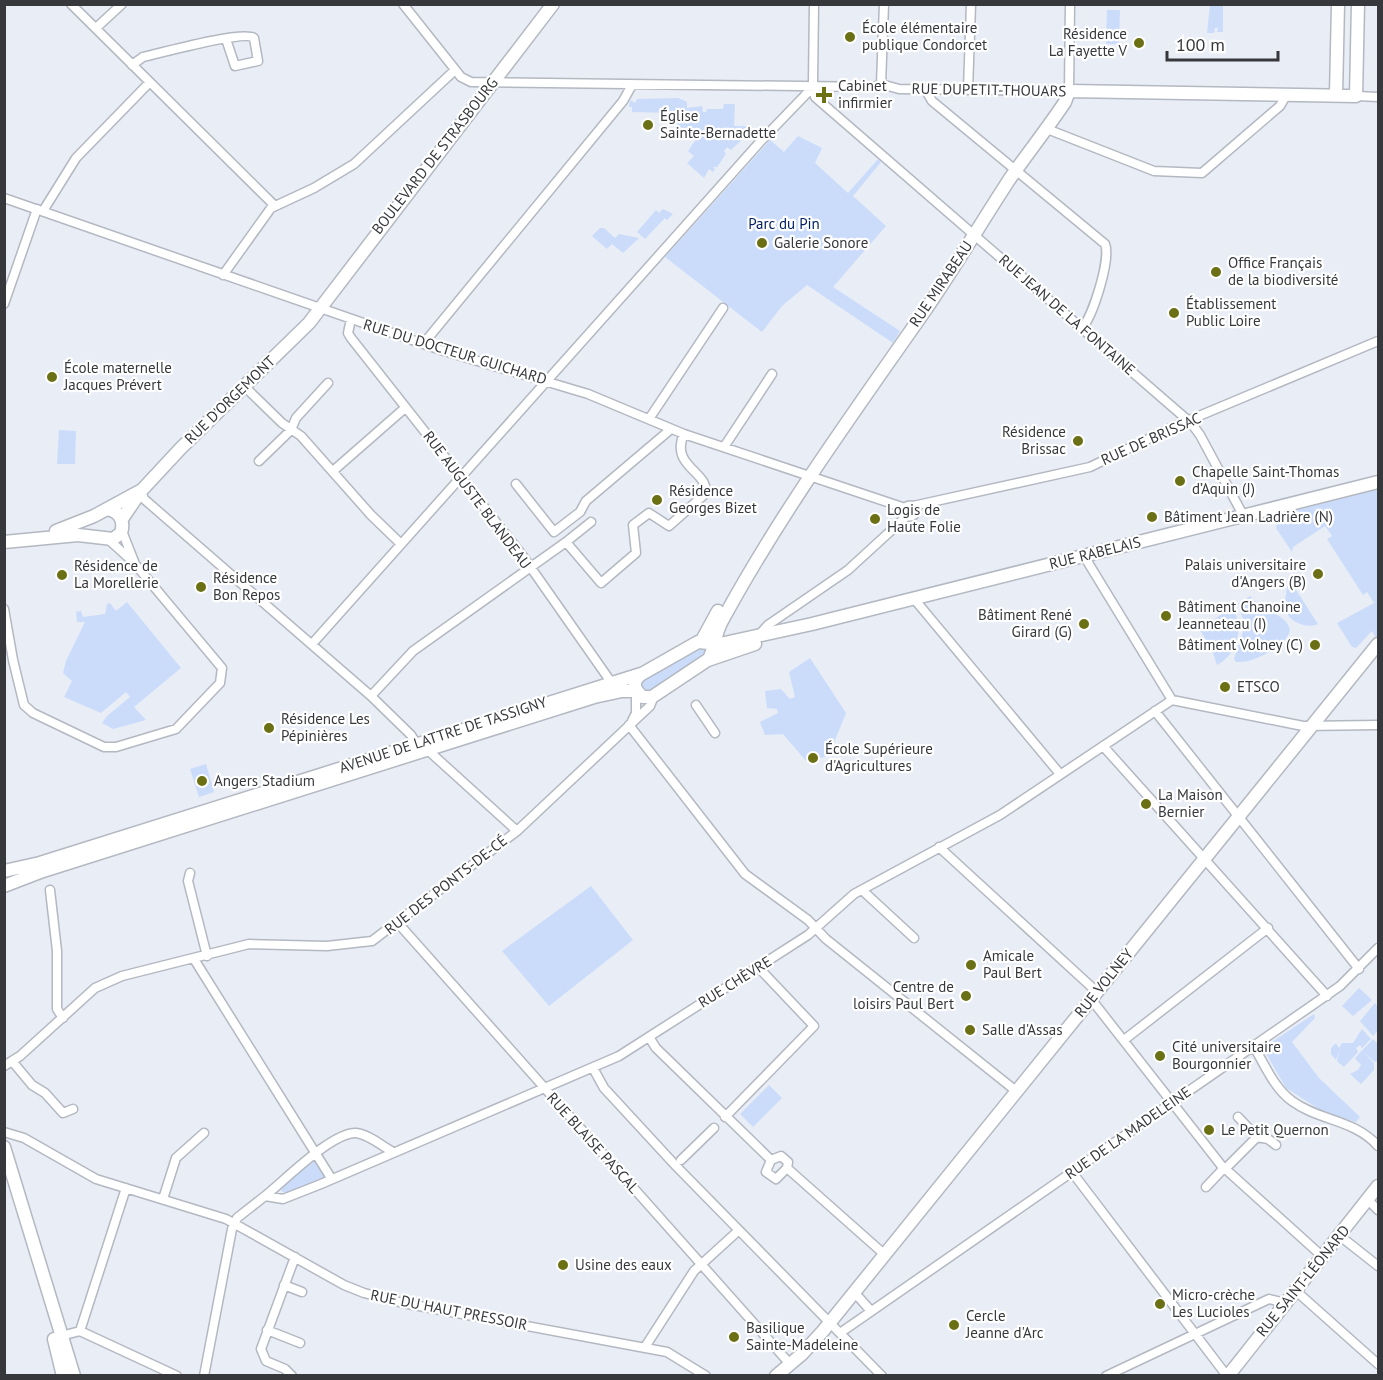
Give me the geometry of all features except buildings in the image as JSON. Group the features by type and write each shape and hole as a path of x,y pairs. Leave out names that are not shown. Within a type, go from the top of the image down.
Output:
{"street":[{"path":"71,4 275,206"},
{"path":"96,28 122,4"},
{"path":"223,275 275,206 314,188 354,164 455,69 403,4"},
{"name":"BOULEVARD DE STRASBOURG","path":"319,308 553,4"},
{"path":"312,644 760,142 813,87 814,4"},
{"path":"882,84 884,4"},
{"path":"968,90 970,4"},
{"path":"1069,91 1070,4"},
{"path":"1336,95 1338,4"},
{"path":"1356,96 1358,4"},
{"path":"132,64 143,57 226,39 251,35 254,38 258,61 235,66 226,39"},
{"name":"RUE DUPETIT-THOUARS","path":"455,69 467,81 492,82 813,87 874,87 882,84 899,89 1378,97"},
{"path":"4,304 40,210 76,158 150,82"},
{"path":"424,343 623,101 632,85"},
{"name":"RUE JEAN DE LA FONTAINE","path":"813,87 815,97 1188,421 1200,435 1244,515"},
{"path":"925,89 930,99 1102,241 1107,256 1092,309 1082,328"},
{"name":"RUE MIRABEAU","path":"708,660 707,643 765,547 975,236 1016,171 1065,102 1069,91"},
{"path":"1047,129 1156,171 1207,171 1280,106 1287,94"},
{"name":"RUE DU DOCTEUR GUICHARD","path":"4,198 351,319 547,381 649,418 684,434 908,510"},
{"name":"RUE D'ORGEMONT","path":"5,543 39,537 95,535 110,540 122,525 141,491 303,328 319,308"},
{"path":"649,418 723,308"},
{"name":"RUE AUGUSTE BLANDEAU","path":"351,319 348,333 351,338 530,568 611,682"},
{"name":"RUE DE BRISSAC","path":"908,510 1090,467 1188,421 1378,342"},
{"path":"724,447 772,374"},
{"path":"259,461 291,430 296,418 328,383"},
{"path":"244,386 291,430 301,435 371,515 401,544"},
{"path":"333,471 405,408"},
{"path":"516,484 554,532 580,512 586,501 671,429"},
{"path":"566,542 601,584 636,553 633,525 649,513 669,526 704,496 705,485 679,452 684,434"},
{"name":"RUE RABELAIS","path":"742,648 777,626 812,624 915,600 1378,482"},
{"path":"141,491 144,499 371,696 414,737 416,743"},
{"name":"RUE D'ORGEMONT","path":"39,537 94,516 141,491"},
{"path":"107,509 116,512 135,564"},
{"path":"777,626 848,570 908,510"},
{"path":"94,516 92,526 95,535"},
{"path":"371,696 413,651 591,522"},
{"path":"4,609 24,705 33,713 96,745 116,747 176,729 220,683 223,675 220,665 135,564 110,540"},
{"path":"1084,556 1172,700 1313,726 1378,725"},
{"path":"915,600 1060,774"},
{"name":"RUE RABELAIS","path":"654,696 708,660 804,630 812,624"},
{"name":"RUE RABELAIS","path":"641,674 707,643 758,637"},
{"name":"RUE VOLNEY","path":"776,1376 812,1344 1378,644"},
{"path":"641,674 635,681 636,713 630,725 745,874 816,928 826,939 1016,1091"},
{"name":"AVENUE DE LATTRE DE TASSIGNY","path":"4,871 40,863 641,674"},
{"name":"AVENUE DE LATTRE DE TASSIGNY","path":"4,886 33,874 594,698 622,691 636,691"},
{"path":"636,691 644,697 654,696"},
{"name":"RUE DES PONTS-DE-CÉ","path":"8,1063 63,1018 95,988 107,982 259,943 327,946 367,942 383,934 517,831 650,706 654,696"},
{"name":"RUE CHÈVRE","path":"265,1196 283,1199 593,1068 649,1037 758,968 816,928 854,894 1000,815 1172,700"},
{"path":"696,705 715,733"},
{"path":"1155,711 1359,969"},
{"path":"1102,747 1203,860 1268,928 1327,996"},
{"path":"430,749 431,753 517,831"},
{"path":"939,847 1094,995 1124,1040 1227,1166 1323,1257"},
{"path":"190,873 188,881 207,956"},
{"path":"50,890 57,951 57,1009 63,1018"},
{"path":"862,890 914,938"},
{"name":"RUE BLAISE PASCAL","path":"397,922 790,1364"},
{"path":"1124,1040 1268,928"},
{"name":"RUE DE LA MADELEINE","path":"840,1333 1327,996 1359,969 1378,948"},
{"path":"194,959 332,1179"},
{"path":"724,1117 814,1026 758,968"},
{"path":"649,1037 656,1048 724,1117 771,1160"},
{"path":"1254,1047 1279,1089 1294,1102 1366,1133 1378,1146"},
{"path":"8,1063 32,1085 45,1093 63,1113 73,1109"},
{"path":"593,1068 604,1088 738,1231 882,1376"},
{"path":"1239,1117 1257,1137 1268,1138 1276,1144"},
{"path":"681,1160 714,1128"},
{"name":"RUE DU HAUT PRESSOIR","path":"4,1132 24,1138 96,1179 235,1223 344,1285 372,1296 645,1347 674,1354 706,1376"},
{"path":"163,1199 176,1158 204,1133"},
{"path":"204,1376 235,1223 243,1213 339,1138 356,1133 393,1152"},
{"path":"1206,1187 1257,1137"},
{"path":"4,1147 74,1376"},
{"path":"781,1156 788,1162 787,1168 778,1178 769,1177 765,1169 771,1160 781,1156"},
{"path":"4,1168 63,1376"},
{"path":"787,1168 884,1254"},
{"path":"1072,1172 1228,1376"},
{"name":"RUE SAINT-LÉONARD","path":"1228,1376 1378,1186"},
{"path":"80,1331 126,1188"},
{"path":"1368,1200 1378,1210"},
{"path":"645,1347 694,1271 738,1231"},
{"path":"1340,1236 1378,1266"},
{"path":"292,1376 285,1369 268,1363 262,1356 261,1345 295,1257"},
{"path":"284,1285 302,1292"},
{"path":"1296,1291 1378,1364"},
{"path":"854,1292 871,1311"},
{"path":"1108,1375 1269,1299 1286,1303"},
{"path":"267,1330 300,1343"},
{"path":"61,1336 80,1331 177,1376"}],"green space":[{"path":"1210,5 1223,5 1223,32 1217,32 1218,28 1215,28 1214,33 1207,33"},
{"path":"1107,10 1120,10 1119,44 1106,44"},
{"path":"678,98 687,102 687,108 702,106 703,112 707,109 723,109 724,104 735,104 734,126 746,126 746,136 731,150 727,147 724,151 726,154 717,167 713,167 715,169 713,172 709,169 704,178 687,163 694,156 688,151 699,135 712,137 717,135 717,130 702,130 702,133 681,135 681,130 677,130 677,113 632,112 632,107 629,107 630,100 635,103 637,99"},
{"name":"Parc du Pin","path":"798,136 822,148 815,163 848,193 878,159 881,162 853,196 886,226 833,287 900,331 893,343 807,285 782,306 762,332 665,257 770,140 784,152"},
{"path":"663,209 673,214 667,220 665,218 645,239 637,232 656,210 659,213"},
{"path":"600,228 604,228 615,238 619,234 639,238 623,253 612,244 607,249 592,236"},
{"path":"59,430 76,431 75,464 57,464"},
{"path":"1378,489 1378,634 1376,638 1372,631 1356,648 1352,647 1337,623 1374,603 1367,592 1363,595 1327,539 1332,536 1325,526 1293,547 1292,552 1276,528 1277,523 1299,516 1297,509"},
{"path":"1289,579 1318,624 1303,625 1292,620 1288,615 1285,604"},
{"path":"1250,596 1283,619 1288,625 1289,632 1285,640 1268,653 1250,660 1236,662 1234,659 1245,626 1238,604"},
{"path":"127,602 181,668 134,707 146,720 113,729 102,723 130,697 126,692 101,713 64,697 72,681 63,673 66,661 85,622 77,622 76,612 81,611 83,617 105,614 107,604 110,603 116,611"},
{"path":"1233,607 1238,623 1237,640 1230,654 1217,665 1211,647 1199,629"},
{"path":"699,649 705,650 703,657 648,693 641,690 640,681 643,677"},
{"path":"810,658 846,713 833,745 825,757 806,761 783,734 765,735 760,722 778,713 777,709 767,708 765,691 781,689 790,699 795,697 789,672"},
{"name":"Angers Stadium","path":"206,764 214,792 199,797 190,769"},
{"path":"591,886 633,940 549,1006 502,951"},
{"path":"1359,988 1372,1000 1353,1016 1342,1006"},
{"path":"1375,1003 1378,1007 1378,1030 1373,1036 1360,1021"},
{"path":"1314,1014 1315,1018 1292,1042 1319,1078 1360,1117 1356,1122 1322,1111 1286,1088 1263,1048"},
{"path":"1362,1029 1371,1039 1362,1048 1360,1045 1356,1048 1358,1052 1344,1067 1337,1061 1340,1050 1336,1060 1331,1054 1331,1048 1336,1043 1339,1048 1342,1043 1353,1043"},
{"path":"1373,1039 1378,1044 1378,1061 1375,1062 1363,1052 1374,1063 1374,1070 1361,1084 1350,1074 1358,1070 1361,1065 1355,1058"},
{"path":"769,1085 782,1098 753,1127 740,1114"},
{"path":"315,1161 325,1175 323,1178 286,1193 281,1191 284,1184"}],"place":[{"name":"École élémentaire publique Condorcet","path":"850,37"},
{"name":"Résidence La Fayette V","path":"1139,43"},
{"name":"Cabinet infirmier","path":"824,95"},
{"name":"Église Sainte-Bernadette","path":"648,125"},
{"name":"Galerie Sonore","path":"762,243"},
{"name":"Office Français de la biodiversité","path":"1216,272"},
{"name":"Établissement Public Loire","path":"1174,313"},
{"name":"École maternelle Jacques Prévert","path":"52,377"},
{"name":"Résidence Brissac","path":"1078,441"},
{"name":"Chapelle Saint-Thomas d’Aquin (J)","path":"1180,481"},
{"name":"Résidence Georges Bizet","path":"657,500"},
{"name":"Bâtiment Jean Ladrière (N)","path":"1152,517"},
{"name":"Logis de Haute Folie","path":"875,519"},
{"name":"Palais universitaire d'Angers (B)","path":"1318,574"},
{"name":"Résidence de La Morellerie","path":"62,575"},
{"name":"Résidence Bon Repos","path":"201,587"},
{"name":"Bâtiment Chanoine Jeanneteau (I)","path":"1166,616"},
{"name":"Bâtiment René Girard (G)","path":"1084,624"},
{"name":"Bâtiment Volney (C)","path":"1315,645"},
{"name":"ETSCO","path":"1225,687"},
{"name":"Résidence Les Pépinières","path":"269,728"},
{"name":"École Supérieure d'Agricultures","path":"813,758"},
{"name":"Angers Stadium","path":"202,781"},
{"name":"La Maison Bernier","path":"1146,804"},
{"name":"Amicale Paul Bert","path":"971,965"},
{"name":"Centre de loisirs Paul Bert","path":"966,996"},
{"name":"Salle d'Assas","path":"970,1030"},
{"name":"Cité universitaire Bourgonnier","path":"1160,1056"},
{"name":"Le Petit Quernon","path":"1209,1130"},
{"name":"Usine des eaux","path":"563,1265"},
{"name":"Micro-crèche Les Lucioles","path":"1160,1304"},
{"name":"Cercle Jeanne d'Arc","path":"954,1325"},
{"name":"Basilique Sainte-Madeleine","path":"734,1337"}]}
